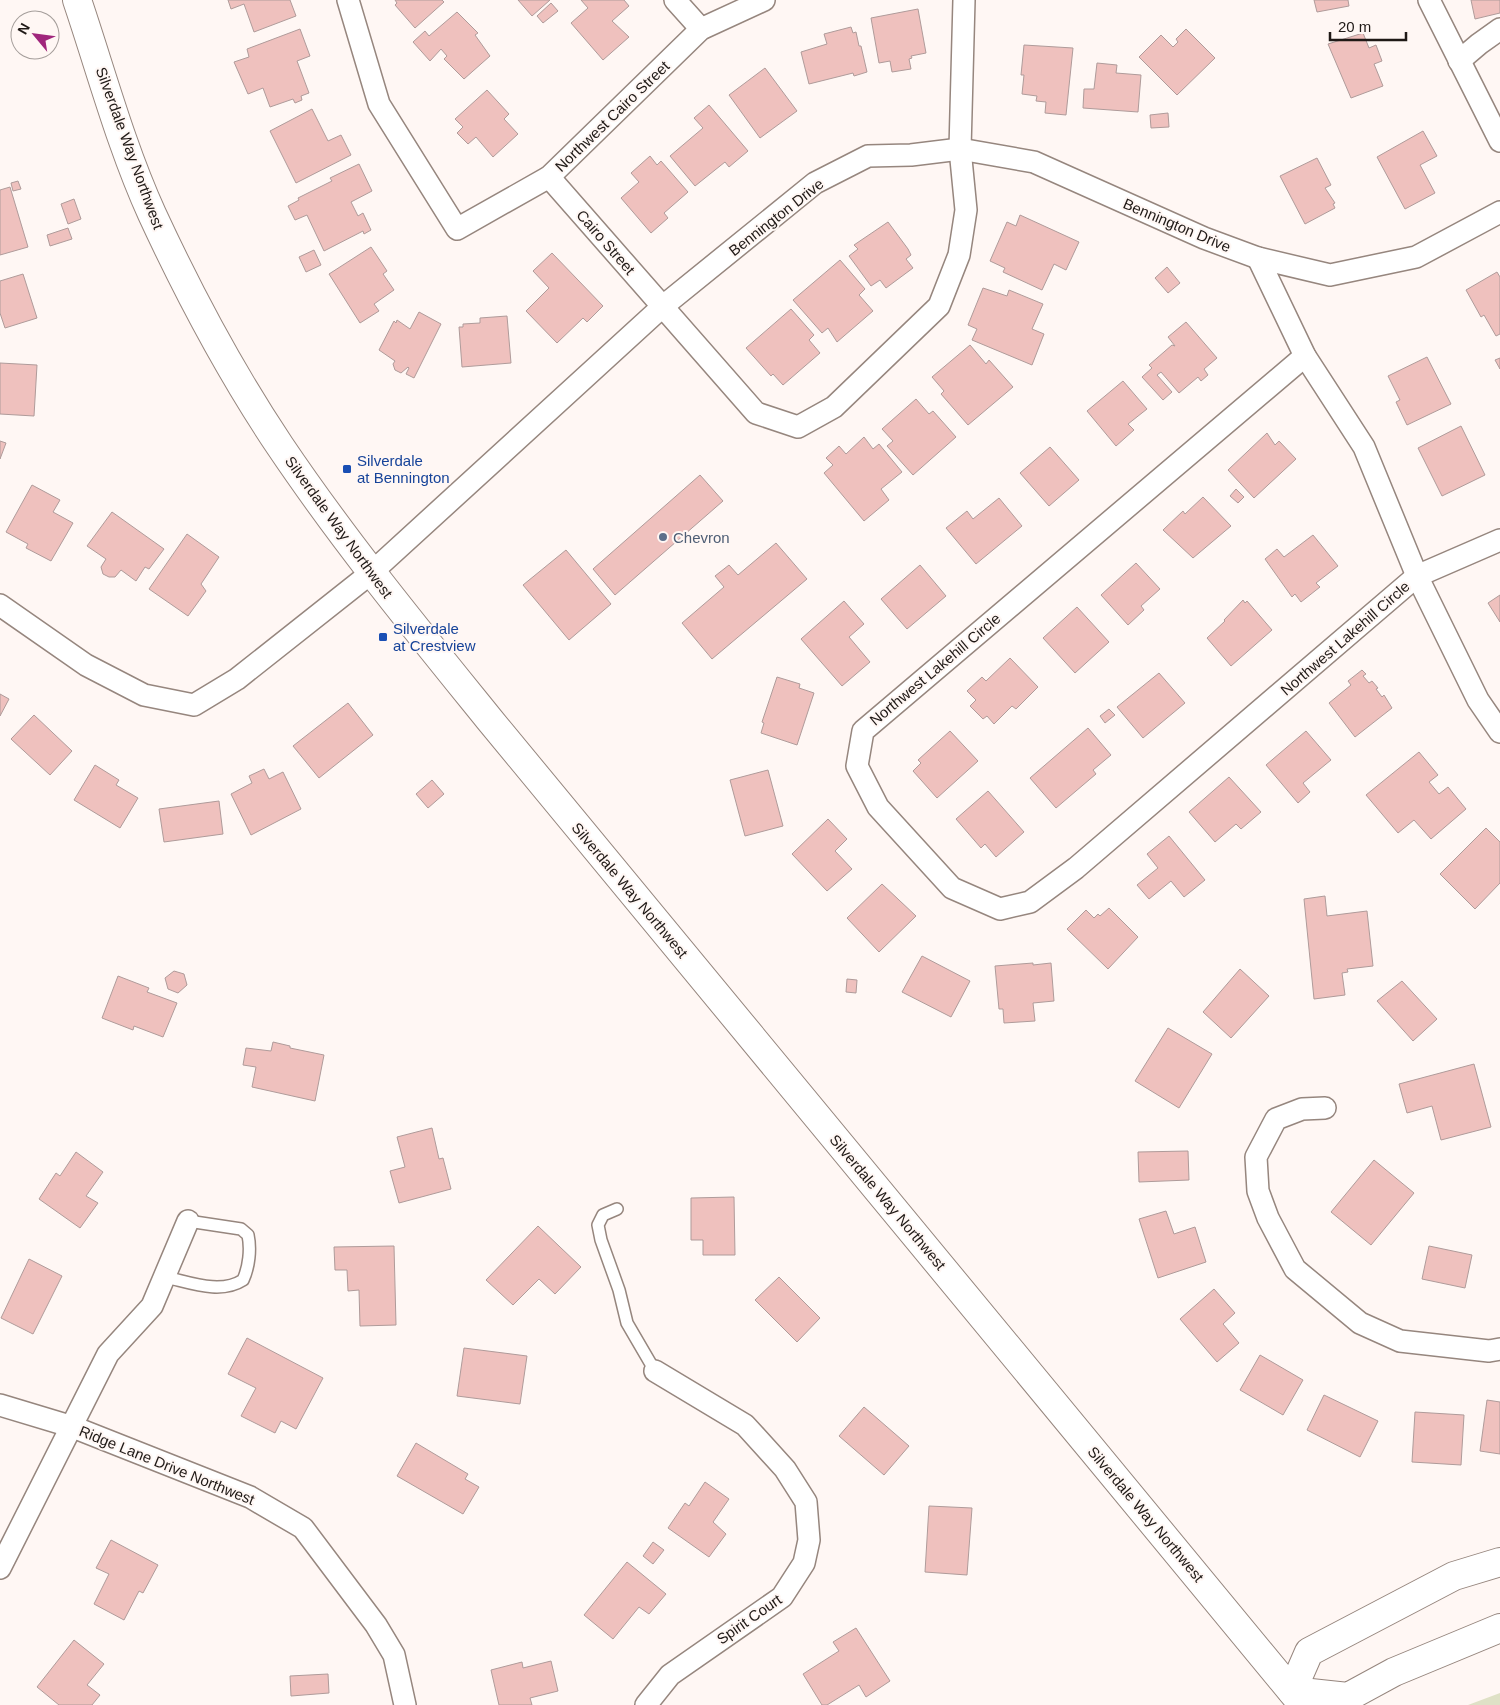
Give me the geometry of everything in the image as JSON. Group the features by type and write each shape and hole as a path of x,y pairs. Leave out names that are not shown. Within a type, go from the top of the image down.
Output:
{"main road":[{"name":"Silverdale Way Northwest","path":"77,0 145,195 184,278 212,332 264,420 325,511 371,573 489,720 1297,1698"},
{"path":"1500,1562 1454,1576 1309,1652 1297,1698 1348,1698 1394,1672 1500,1628"}],"street":[{"name":"Northwest Cairo Street","path":"348,0 379,104 457,229 549,177 701,29 764,0"},
{"path":"675,0 701,29"},
{"name":"Cairo Street","path":"549,177 756,413 798,427 834,407 939,306 959,255 966,210 960,149 964,0"},
{"path":"1429,0 1500,141"},
{"path":"1459,61 1500,29"},
{"name":"Bennington Drive","path":"0,605 86,665 144,695 194,705 237,679 371,573 662,307 815,183 868,156 911,155 960,149 1034,162 1204,238 1258,258 1330,275 1416,257 1500,212"},
{"path":"1258,258 1305,356 1364,447 1417,576 1478,700 1500,732"},
{"name":"Northwest Lakehill Circle","path":"1305,356 863,731 857,766 878,807 952,888 1000,909 1030,902 1084,862 1417,576 1500,540"},
{"path":"1325,1108 1302,1109 1276,1119 1256,1157 1258,1191 1268,1218 1294,1269 1360,1323 1400,1341 1489,1350 1500,1349"},
{"path":"0,1568 73,1427 108,1354 152,1306 188,1221"},
{"name":"Spirit Court","path":"646,1705 670,1675 782,1597 804,1563 809,1540 806,1502 785,1469 745,1425 654,1371"},
{"name":"Ridge Lane Drive Northwest","path":"0,1405 73,1427 250,1497 303,1528 376,1625 390,1648 394,1656 405,1705"}],"lane":[{"path":"617,1209 604,1215 598,1225 601,1240 619,1290 627,1323 654,1371"},
{"path":"164,1277 202,1285 224,1287 243,1280 247,1272 250,1242 248,1235 241,1229 188,1221"}],"green space":[{"path":"1500,1693 1500,1705 1468,1705"}],"building":[{"path":"228,0 290,0 296,16 254,32 244,4 231,9"},
{"path":"395,0 442,0 444,2 415,28 395,5 397,3"},
{"path":"518,0 550,0 532,16"},
{"path":"581,0 624,0 629,6 612,21 629,37 603,60 571,23 588,8"},
{"path":"1314,0 1348,0 1349,6 1317,12"},
{"path":"1471,0 1500,0 1500,13 1475,19"},
{"path":"551,3 558,11 543,23 537,16"},
{"path":"918,9 926,53 911,56 912,58 909,59 911,69 892,72 890,61 879,63 871,18"},
{"path":"457,12 478,33 475,35 490,56 464,79 444,59 447,56 441,49 430,61 413,42 425,31 429,36"},
{"path":"851,27 853,33 856,32 859,46 861,46 867,72 854,76 853,73 809,84 801,52 827,44 824,34"},
{"path":"300,29 310,56 297,61 309,93 301,96 302,100 295,103 293,99 270,107 263,88 248,94 234,62 249,57 247,49"},
{"path":"1186,29 1215,58 1177,95 1139,57 1161,35 1173,47 1178,42 1176,39"},
{"path":"1363,33 1369,48 1376,45 1382,61 1374,64 1383,86 1351,98 1328,44"},
{"path":"1024,45 1073,48 1066,115 1045,113 1046,102 1036,101 1037,96 1022,94 1024,75 1021,75"},
{"path":"1097,63 1117,65 1116,73 1141,75 1138,112 1083,108 1084,89 1094,89"},
{"path":"765,68 797,111 760,138 729,95"},
{"path":"487,90 509,114 504,119 518,134 493,157 476,137 468,144 457,133 463,127 455,119"},
{"path":"709,105 748,151 729,167 725,162 695,186 670,156 703,128 694,118"},
{"path":"312,109 328,141 341,135 351,155 296,183 270,131"},
{"path":"1168,113 1169,127 1151,128 1150,115"},
{"path":"1423,131 1437,156 1420,165 1435,193 1405,209 1377,157"},
{"path":"650,156 657,165 661,161 688,192 664,213 668,218 651,233 621,198 639,182 631,173"},
{"path":"1317,158 1331,185 1325,188 1335,203 1333,204 1335,208 1305,224 1280,176"},
{"path":"359,164 372,191 351,202 358,216 363,213 371,230 364,234 363,231 324,251 307,215 295,220 288,206 299,200 298,198 332,181 330,178"},
{"path":"18,181 21,189 13,191 11,183"},
{"path":"10,187 28,247 0,255 0,190"},
{"path":"74,199 81,219 68,224 61,204"},
{"path":"1020,215 1079,242 1066,270 1054,264 1042,290 1003,272 1005,268 990,261 1007,222 1016,226"},
{"path":"888,222 908,249 911,255 906,259 913,268 886,288 880,280 871,286 849,256 858,249 854,245"},
{"path":"68,228 72,239 50,246 47,235"},
{"path":"371,247 387,271 383,274 394,290 374,304 379,311 360,323 329,274"},
{"path":"314,250 321,265 306,272 299,257"},
{"path":"552,253 603,306 587,322 583,318 557,343 526,311 549,288 533,271"},
{"path":"840,260 865,289 859,295 873,311 837,342 828,328 822,333 793,300"},
{"path":"1167,267 1180,283 1168,293 1155,278"},
{"path":"1497,272 1500,277 1500,334 1496,336 1484,315 1481,317 1466,290"},
{"path":"23,274 37,318 5,328 0,313 0,281"},
{"path":"983,288 1007,296 1009,290 1043,304 1032,329 1044,334 1032,365 972,340 977,329 968,325"},
{"path":"791,309 814,335 809,340 820,353 783,385 773,374 771,376 746,348"},
{"path":"419,312 441,324 414,378 406,374 408,367 401,373 395,370 393,364 395,361 379,350 394,321 396,323 397,320 410,329"},
{"path":"507,316 511,363 462,367 459,327 463,327 463,324 480,323 480,318"},
{"path":"1186,322 1217,358 1204,369 1208,375 1201,381 1198,377 1179,393 1161,372 1157,375 1172,392 1163,400 1142,377 1152,368 1149,365 1172,345 1175,346 1168,337"},
{"path":"970,345 986,364 989,360 1013,387 968,425 941,394 944,391 932,377"},
{"path":"1427,357 1451,404 1407,425 1396,402 1400,400 1388,376"},
{"path":"1500,358 1500,369 1495,360"},
{"path":"0,363 37,365 34,416 0,414"},
{"path":"1123,381 1147,409 1128,424 1134,430 1116,446 1087,411"},
{"path":"916,399 929,414 933,411 956,437 913,475 887,446 893,441 882,429"},
{"path":"1461,426 1485,475 1442,496 1418,448"},
{"path":"1267,433 1275,445 1279,441 1296,459 1254,498 1228,470"},
{"path":"864,437 873,449 879,444 902,472 881,489 889,500 864,521 824,473 833,465 826,458 839,446 846,454"},
{"path":"0,441 6,443 0,459"},
{"path":"1050,447 1079,480 1049,506 1020,473"},
{"path":"700,475 723,501 615,595 593,569"},
{"path":"32,485 60,500 53,512 73,523 51,561 26,548 28,544 6,532"},
{"path":"1236,489 1244,497 1238,503 1230,496"},
{"path":"1203,497 1231,526 1193,558 1163,530 1183,511 1185,514"},
{"path":"999,498 1022,526 976,564 946,528 967,511 973,519"},
{"path":"112,512 164,549 149,569 145,567 136,581 121,570 115,577 103,574 101,567 106,559 87,546"},
{"path":"187,534 219,557 201,584 206,591 188,616 149,589"},
{"path":"1313,535 1338,566 1316,583 1320,587 1301,602 1295,594 1292,597 1265,559 1277,549 1284,557"},
{"path":"776,543 807,579 712,659 682,623 724,587 715,576 729,565 738,575"},
{"path":"566,550 611,604 569,640 523,585"},
{"path":"1136,563 1160,589 1141,606 1144,610 1128,625 1101,595"},
{"path":"920,565 946,596 907,629 881,599"},
{"path":"1500,595 1500,622 1488,603"},
{"path":"1243,600 1245,603 1247,601 1272,630 1231,666 1207,638"},
{"path":"844,601 864,624 849,637 870,662 842,686 801,639"},
{"path":"1077,607 1109,642 1075,673 1043,638"},
{"path":"1010,658 1038,687 1016,709 1012,706 994,724 987,716 983,719 970,706 976,700 967,691 982,677 986,681"},
{"path":"1362,670 1366,674 1363,676 1369,683 1372,681 1378,688 1376,689 1382,697 1384,695 1392,708 1355,737 1329,703 1351,685 1348,681"},
{"path":"1159,673 1185,703 1143,738 1117,707"},
{"path":"777,677 800,684 799,688 814,693 797,745 761,733 764,723 762,722"},
{"path":"0,694 9,699 0,716"},
{"path":"348,703 373,735 319,778 293,746"},
{"path":"1109,709 1115,715 1105,723 1100,716"},
{"path":"34,715 72,751 50,775 11,739"},
{"path":"1088,728 1111,755 1093,770 1096,774 1056,808 1030,778"},
{"path":"950,731 978,761 937,798 913,771 921,763 918,760"},
{"path":"1306,731 1331,760 1303,783 1310,792 1298,803 1266,765"},
{"path":"1419,752 1438,775 1429,782 1439,794 1448,787 1466,809 1431,839 1414,820 1398,833 1366,795"},
{"path":"95,765 119,780 116,785 138,798 120,828 74,800"},
{"path":"264,769 269,779 283,772 301,809 251,835 231,794 252,783 249,776"},
{"path":"768,770 783,826 745,836 730,780"},
{"path":"1229,777 1261,812 1241,829 1236,824 1215,842 1189,812"},
{"path":"432,780 444,794 428,808 416,794"},
{"path":"988,791 1024,832 996,857 985,844 981,848 956,819"},
{"path":"219,801 223,834 164,842 159,809"},
{"path":"828,819 847,839 835,851 852,869 827,891 792,854"},
{"path":"1486,828 1500,842 1500,883 1475,909 1440,874"},
{"path":"1169,836 1205,880 1184,897 1171,881 1149,899 1137,885 1158,868 1147,854"},
{"path":"882,884 916,916 879,952 847,918"},
{"path":"1325,896 1327,916 1367,911 1373,966 1347,969 1348,972 1342,973 1345,995 1314,999 1304,899"},
{"path":"1109,908 1138,937 1108,969 1067,929 1086,910 1094,918 1098,914 1100,916"},
{"path":"922,956 970,981 951,1017 902,992"},
{"path":"1033,963 1033,965 1051,963 1054,1001 1033,1003 1035,1021 1004,1023 1003,1009 999,1009 995,966"},
{"path":"1240,969 1269,996 1231,1038 1203,1012"},
{"path":"174,971 184,974 187,985 178,993 168,989 165,978"},
{"path":"118,976 149,988 147,992 177,1003 163,1037 134,1026 133,1030 102,1018"},
{"path":"847,979 857,980 856,993 846,992"},
{"path":"1402,981 1437,1019 1413,1041 1377,1001"},
{"path":"1168,1028 1212,1054 1179,1108 1135,1081"},
{"path":"273,1042 290,1046 290,1048 324,1055 315,1101 252,1087 256,1067 243,1065 246,1048 271,1051"},
{"path":"1474,1064 1491,1127 1441,1140 1432,1106 1407,1113 1399,1084"},
{"path":"432,1128 439,1159 443,1158 451,1189 399,1203 390,1171 405,1167 397,1137"},
{"path":"1188,1151 1189,1180 1139,1182 1138,1152"},
{"path":"76,1152 103,1172 86,1196 98,1203 80,1228 39,1199 56,1173 60,1176"},
{"path":"1374,1160 1414,1193 1371,1245 1331,1212"},
{"path":"734,1197 735,1255 703,1255 703,1240 691,1240 691,1198"},
{"path":"1166,1211 1174,1234 1195,1227 1206,1262 1158,1278 1139,1219"},
{"path":"538,1226 581,1267 555,1294 539,1279 513,1305 486,1280"},
{"path":"394,1246 396,1325 360,1326 359,1290 348,1291 347,1270 335,1270 334,1247"},
{"path":"1429,1246 1472,1255 1465,1288 1422,1279"},
{"path":"29,1259 62,1276 33,1334 1,1318"},
{"path":"779,1277 820,1318 797,1342 755,1300"},
{"path":"1214,1289 1235,1313 1223,1324 1239,1343 1217,1362 1180,1319"},
{"path":"247,1338 323,1378 296,1429 281,1421 275,1433 241,1416 256,1388 228,1374"},
{"path":"464,1348 527,1356 520,1404 457,1396"},
{"path":"1260,1355 1303,1380 1283,1415 1240,1390"},
{"path":"1324,1395 1378,1421 1360,1457 1307,1430"},
{"path":"1487,1400 1500,1402 1500,1454 1480,1451"},
{"path":"864,1407 909,1446 884,1475 839,1436"},
{"path":"1415,1412 1464,1415 1461,1465 1412,1462"},
{"path":"416,1443 468,1474 465,1479 479,1487 463,1514 397,1476"},
{"path":"705,1482 729,1499 713,1522 726,1534 709,1557 668,1528 685,1503 689,1506"},
{"path":"929,1506 972,1508 967,1575 925,1572"},
{"path":"111,1540 158,1565 143,1593 139,1591 124,1620 94,1604 109,1574 96,1568"},
{"path":"653,1542 664,1550 653,1564 643,1556"},
{"path":"627,1562 666,1594 649,1614 639,1607 613,1639 584,1615"},
{"path":"856,1628 890,1681 866,1697 859,1685 827,1705 822,1705 803,1674 839,1651 833,1642"},
{"path":"74,1640 104,1664 87,1685 100,1695 92,1705 59,1705 37,1687"},
{"path":"551,1661 558,1691 530,1698 532,1705 499,1705 491,1670 522,1662 523,1668"},
{"path":"328,1674 329,1693 291,1696 290,1676"}],"place":[{"name":"Silverdale at Bennington","path":"347,469"},
{"name":"Chevron","path":"663,537"},
{"name":"Silverdale at Crestview","path":"383,637"}]}
